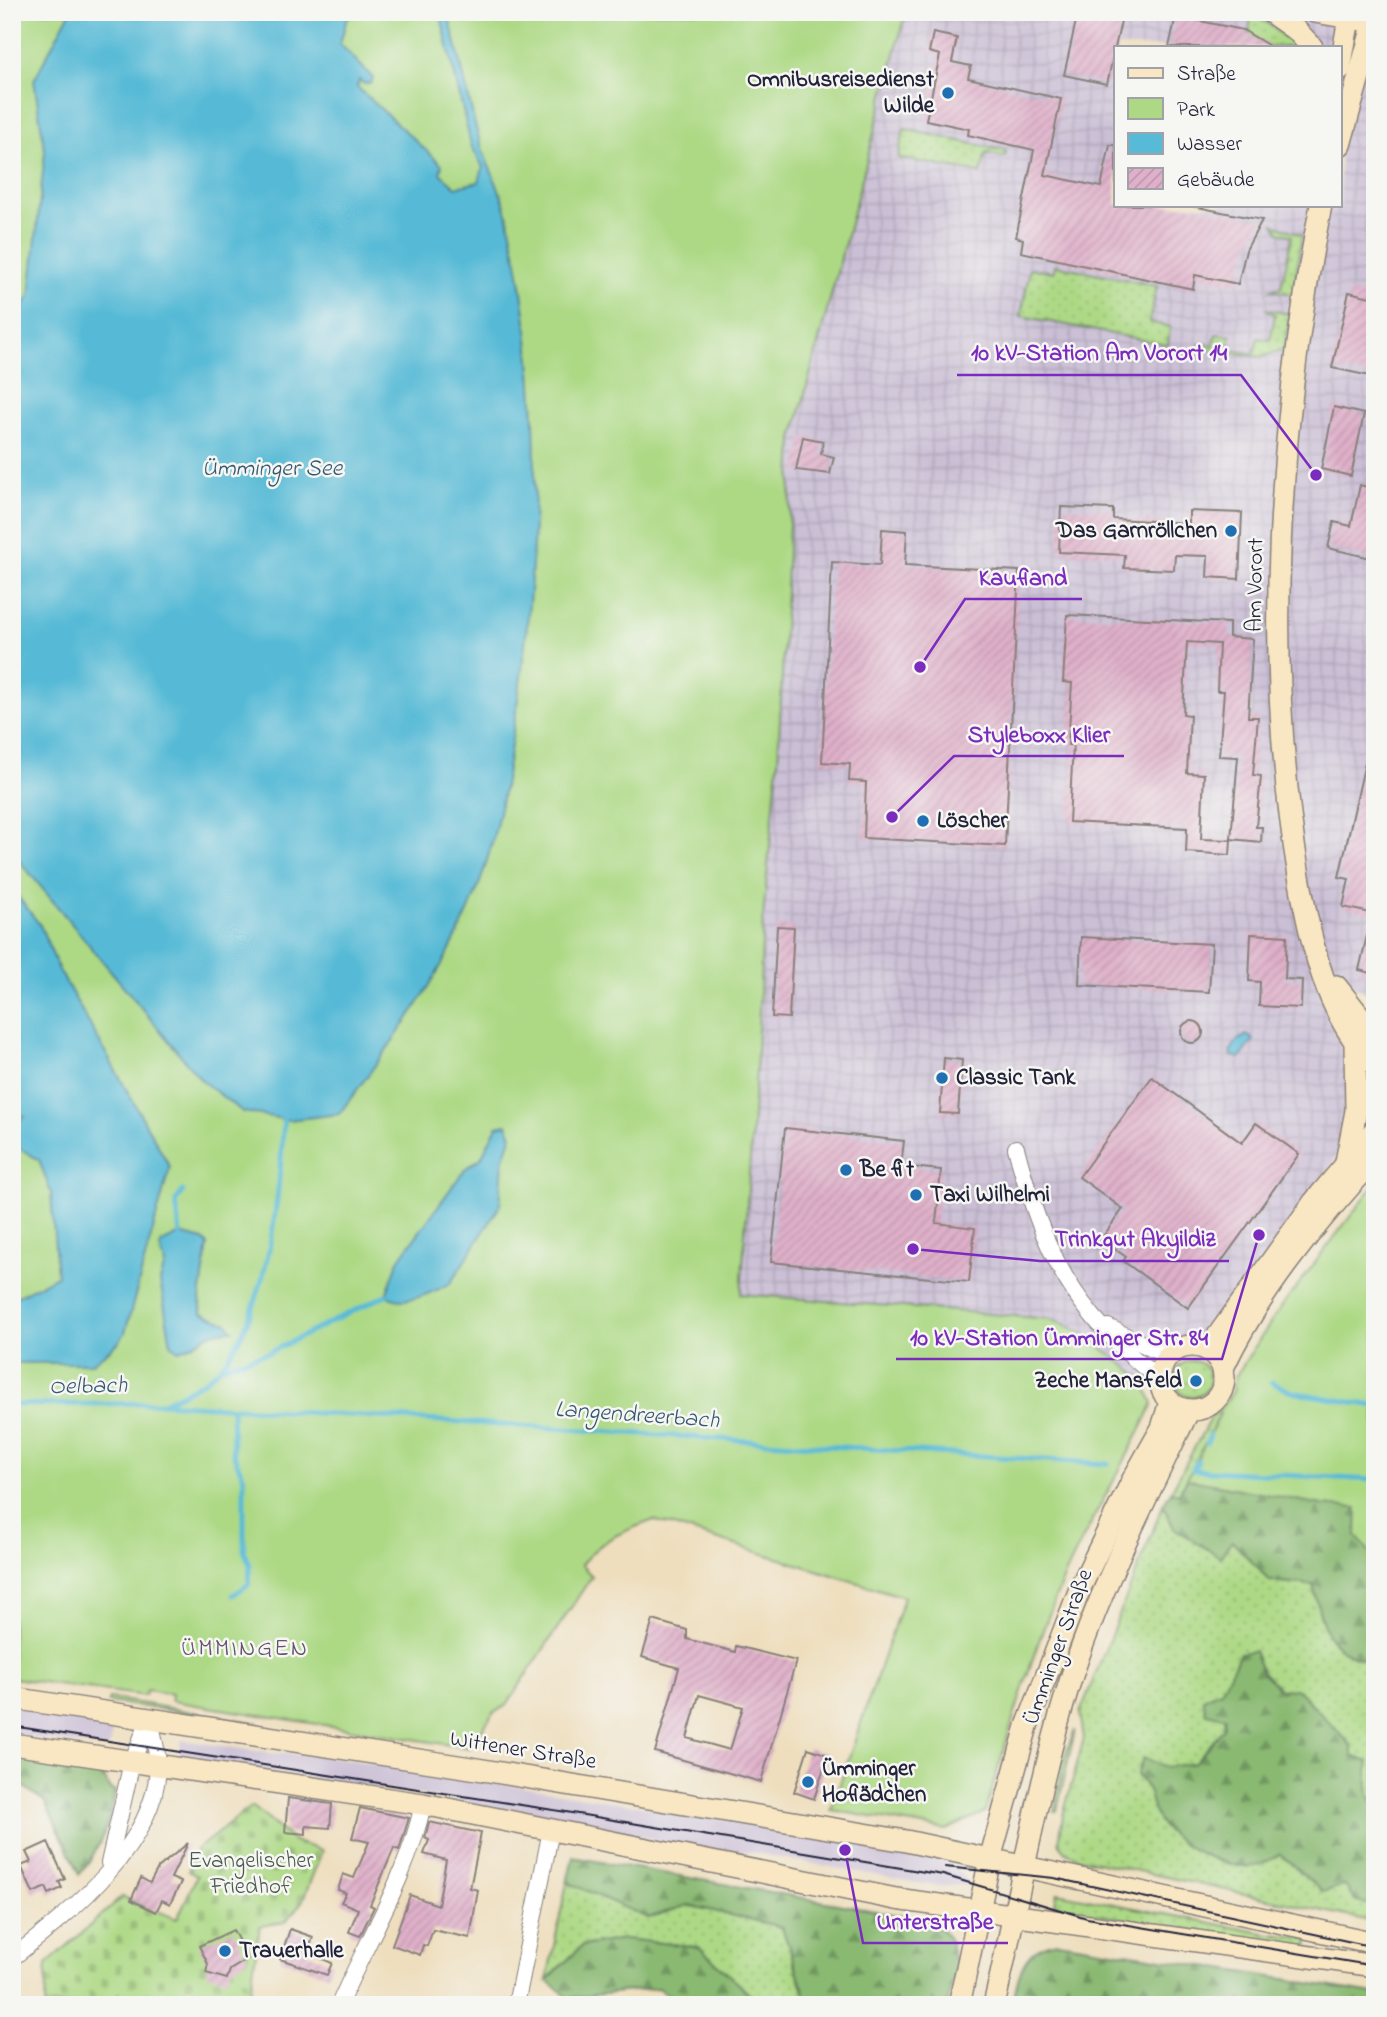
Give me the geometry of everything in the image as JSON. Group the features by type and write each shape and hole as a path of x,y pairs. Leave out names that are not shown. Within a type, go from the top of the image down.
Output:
{"main road":[{"path":"1270,12 1297,31 1311,46"},
{"path":"1315,12 1352,15 1375,22"},
{"path":"1342,138 1375,22 1371,12"},
{"path":"1342,60 1352,15"},
{"name":"Am Vorort","path":"1321,206 1310,269 1289,440 1280,632 1288,803 1303,897 1321,965 1337,1010 1354,1043 1375,1065"},
{"name":"Am Vorort","path":"1321,965 1375,1035"},
{"name":"Am Vorort","path":"1346,1164 1356,1111 1354,1043"},
{"path":"1205,1348 1214,1341 1290,1234 1375,1130"},
{"path":"1223,1368 1219,1360 1205,1348 1182,1346 1167,1356 1159,1379 1180,1406 1204,1408 1219,1396 1223,1386 1223,1368 1236,1339 1303,1243 1375,1159"},
{"name":"Ümminger Straße","path":"959,2005 990,1859 1027,1726 1095,1555 1162,1428 1180,1406"},
{"name":"Ümminger Straße","path":"994,2005 1049,1755 1069,1685 1180,1406"},
{"name":"Wittener Straße","path":"12,1699 566,1784 906,1841 1375,1943"},
{"path":"12,1744 424,1804 896,1899 1375,1966"}],"street":[{"path":"1016,1148 1037,1220 1054,1262 1071,1290 1128,1355 1159,1379"},
{"path":"1097,1321 1167,1356"},
{"path":"106,1872 120,1824 132,1762 149,1718"},
{"path":"12,1958 74,1908 106,1872 139,1828 153,1792 158,1765 149,1718"},
{"path":"339,2005 403,1874 416,1839 424,1804"},
{"path":"516,2005 551,1830"}],"shaded area":[{"path":"906,12 1375,12 1375,998 1350,983 1347,986 1341,1031 1350,1063 1351,1098 1336,1158 1222,1322 1209,1335 1161,1346 1144,1380 1081,1332 740,1294 793,439"},
{"path":"12,1707 106,1721 112,1729 110,1745 105,1748 12,1735"},
{"path":"182,1740 269,1753 327,1756 798,1831 942,1858 971,1885 933,1886 743,1851 699,1848 457,1801 181,1758 178,1757"}],"green space":[{"path":"12,12 906,12 793,439 778,763 763,918 741,1294 1051,1319 1081,1332 1144,1380 1153,1404 1059,1589 1028,1671 985,1812 946,1830 831,1810 904,1597 654,1520 622,1532 605,1542 581,1565 592,1576 506,1706 494,1712 469,1748 171,1701 172,1694 147,1690 145,1696 12,1678"},
{"path":"1251,16 1266,22 1296,46 1267,46 1249,34"},
{"path":"904,129 1006,151 1005,157 986,153 981,173 898,158"},
{"path":"1274,224 1302,235 1293,294 1269,290 1281,288 1292,236 1279,232"},
{"path":"1055,265 1157,286 1149,322 1170,327 1168,345 1021,316 1030,268 1054,272"},
{"path":"1265,309 1290,314 1284,349 1262,357 1199,349 1200,344 1213,346 1216,334 1231,336 1228,349 1254,354 1258,338 1270,340 1275,315"},
{"path":"1365,1069 1375,1075 1375,1116 1362,1128"},
{"path":"1375,1184 1375,1558 1356,1536 1357,1508 1323,1505 1187,1479 1220,1414 1218,1412 1233,1392 1235,1377 1279,1310"},
{"path":"1192,1361 1205,1366 1210,1379 1205,1392 1192,1397 1179,1392 1174,1379 1179,1366"},
{"path":"1218,1412 1220,1414 1179,1494 1171,1491 1211,1417"},
{"path":"1187,1479 1323,1505 1357,1508 1356,1536 1375,1558 1375,1662 1346,1653 1329,1637 1313,1585 1270,1581 1232,1541 1220,1557 1174,1528 1163,1505 1171,1491 1179,1494"},
{"path":"1163,1505 1174,1528 1231,1540 1270,1581 1314,1585 1320,1614 1330,1637 1346,1653 1375,1662 1375,1922 1078,1858 1066,1852 1059,1843 1063,1815 1084,1738 1080,1713"},
{"path":"1254,1651 1263,1673 1280,1689 1298,1690 1352,1746 1352,1756 1369,1762 1368,1786 1375,1808 1375,1909 1353,1899 1345,1885 1323,1892 1280,1854 1258,1865 1243,1866 1200,1853 1174,1837 1164,1828 1154,1812 1147,1788 1137,1775 1143,1758 1166,1767 1195,1763 1223,1729 1225,1717 1206,1713 1203,1698 1221,1691 1240,1653"},
{"path":"109,1698 259,1723 108,1702"},
{"path":"1075,1730 1057,1811 1054,1812 1065,1755"},
{"path":"12,1756 101,1771 110,1789 115,1791 103,1835 80,1874 45,1802 20,1784 12,1785"},
{"name":"Evangelischer Friedhof","path":"252,1806 294,1841 322,1851 302,1902 285,1922 260,1926 248,2005 45,2005 47,1964 122,1897 177,1919 197,1876 188,1871 197,1849"},
{"path":"573,1857 921,1919 948,1937 953,1958 959,1959 947,2005 809,2005 782,1927 688,1905 648,1918 567,1882"},
{"path":"567,1882 648,1918 688,1905 782,1927 809,2005 769,2005 750,1995 698,1947 624,1939 582,1946 547,1980"},
{"path":"1057,1893 1269,1934 1309,1938 1308,1949 1082,1912 1055,1904"},
{"path":"624,1939 699,1947 750,1995 769,2005 681,2005 658,1988 569,1998 547,1980 582,1946"},
{"path":"1059,1942 1375,1994 1375,2005 1012,2005 1024,1963 1037,1949"}],"water":[{"name":"Ümminger See","path":"70,12 365,12 347,18 340,44 373,78 371,83 364,84 359,80 357,87 442,165 440,173 456,187 479,182 483,167 471,145 440,12 447,12 480,142 507,213 528,333 535,455 526,638 502,800 483,874 447,956 396,1037 339,1114 289,1120 243,1112 202,1081 12,852 12,431 16,414 17,333 23,307 30,295 45,151 34,80"},
{"path":"12,889 40,925 59,970 170,1167 125,1333 118,1343 92,1363 12,1363 12,1299 57,1276 51,1193 39,1160 12,1144 12,1125 25,1117 12,1108"},
{"path":"1247,1035 1254,1040 1240,1058 1232,1056 1230,1052 1237,1041"},
{"path":"507,1124 512,1135 503,1161 500,1206 450,1284 409,1299 393,1299 386,1295 399,1260 465,1169 481,1158 497,1126"},
{"path":"180,1234 203,1240 208,1245 200,1298 202,1313 227,1323 233,1330 216,1332 178,1350 171,1344 160,1281 165,1264 160,1247 162,1243"}],"building":[{"path":"1078,12 1123,12 1107,84 1064,75"},
{"path":"1176,16 1243,30 1269,46 1169,46"},
{"path":"933,33 957,38 952,62 971,66 968,78 1061,99 1045,175 1101,187 1110,145 1114,145 1114,206 1192,206 1262,220 1246,250 1238,284 1195,275 1193,289 1021,252 1023,239 1016,237 1034,150 968,135 969,129 926,120 940,55 929,52"},
{"path":"1349,292 1375,298 1375,377 1332,368"},
{"path":"1334,407 1364,414 1351,476 1321,469"},
{"path":"803,437 823,441 821,454 834,457 830,474 796,470"},
{"path":"1360,485 1375,489 1375,559 1328,548 1334,522 1351,526"},
{"path":"1061,507 1113,509 1113,519 1189,523 1189,511 1242,513 1239,579 1207,577 1208,556 1175,555 1174,570 1124,568 1125,555 1059,552"},
{"path":"882,529 907,531 905,565 1019,571 1005,846 864,838 866,782 849,781 850,764 822,762 832,562 880,565"},
{"path":"1067,615 1229,623 1229,637 1253,639 1248,717 1258,717 1253,775 1261,776 1256,827 1262,827 1261,842 1231,839 1238,757 1219,756 1224,691 1217,691 1219,644 1187,642 1183,714 1190,715 1187,773 1204,774 1201,839 1231,840 1230,855 1186,852 1187,828 1069,822 1073,745 1068,745 1072,683 1063,682"},
{"path":"1369,745 1375,746 1375,914 1343,907 1349,879 1339,877"},
{"path":"777,926 794,927 789,1018 772,1017"},
{"path":"1369,927 1375,927 1375,974 1359,970"},
{"path":"1251,934 1287,936 1285,979 1302,980 1301,1008 1259,1006 1260,982 1249,981"},
{"path":"1081,937 1212,944 1209,992 1079,985"},
{"path":"1192,1021 1200,1024 1203,1032 1200,1040 1192,1043 1184,1040 1181,1032 1184,1024"},
{"path":"944,1058 962,1060 958,1114 940,1113"},
{"path":"1152,1077 1242,1143 1256,1123 1299,1154 1188,1308 1123,1261 1126,1257 1101,1239 1123,1209 1079,1177"},
{"path":"785,1128 904,1141 901,1166 941,1170 936,1223 975,1228 969,1282 771,1262"},
{"path":"653,1620 687,1630 687,1639 735,1652 736,1646 796,1661 761,1782 655,1752 679,1668 642,1657","holes":["699,1695 743,1707 730,1750 687,1738"]},
{"name":"Ümminger Hoflädchen","path":"808,1748 828,1755 814,1799 794,1792"},
{"path":"288,1798 332,1804 330,1828 306,1826 306,1834 285,1832"},
{"path":"360,1808 409,1818 399,1850 394,1848 370,1905 374,1907 360,1936 349,1932 358,1909 341,1902 346,1893 338,1890 343,1874 354,1878 369,1842 352,1838"},
{"path":"429,1822 481,1833 470,1888 478,1890 470,1938 433,1930 420,1955 392,1945 410,1895 438,1905 446,1860 424,1854 429,1840 425,1838"},
{"path":"48,1842 65,1879 59,1882 62,1888 49,1894 46,1887 33,1893 21,1866 31,1862 26,1852"},
{"path":"188,1843 171,1878 181,1882 170,1904 162,1900 156,1912 131,1900 141,1878 150,1883 158,1868"},
{"path":"290,1929 313,1937 308,1953 332,1963 327,1975 280,1959"},
{"name":"Trauerhalle","path":"233,1930 248,1959 230,1970 227,1979 206,1973 208,1964 199,1946"}],"waterway":[{"path":"163,1403 194,1387 221,1366 238,1341 251,1312 270,1246 280,1176 284,1114"},
{"path":"180,1234 176,1201 183,1191"},
{"path":"223,1366 270,1352 386,1295"},
{"path":"1272,1382 1292,1392 1375,1406"},
{"name":"Langendreerbach","path":"12,1405 163,1403 1108,1464"},
{"path":"232,1408 233,1453 244,1478 244,1550 250,1565 249,1584 233,1595"},
{"path":"1207,1443 1210,1435"},
{"name":"Langendreerbach","path":"1198,1461 1193,1470 1375,1480"}],"tram line":[{"path":"12,1726 560,1811 943,1875 1087,1918 1375,1966"},
{"path":"945,1867 1054,1878 1375,1947"}],"place":[{"name":"Omnibusreisedienst Wilde","path":"948,93"},
{"name":"10 kV-Station Am Vorort 14","path":"1316,475"},
{"name":"Das Garnröllchen","path":"1231,531"},
{"name":"Kaufland","path":"920,667"},
{"name":"Styleboxx Klier","path":"892,817"},
{"name":"Löscher","path":"923,821"},
{"name":"Classic Tank","path":"942,1078"},
{"name":"Be fit","path":"846,1170"},
{"name":"Taxi Wilhelmi","path":"916,1195"},
{"name":"10 kV-Station Ümminger Str. 84","path":"1259,1235"},
{"name":"Trinkgut Akyildiz","path":"913,1249"},
{"name":"Zeche Mansfeld","path":"1196,1381"},
{"name":"Ümminger Hoflädchen","path":"808,1782"},
{"name":"Unterstraße","path":"845,1850"},
{"name":"Trauerhalle","path":"225,1951"}],"district":[{"name":"ÜMMINGEN","path":"245,1649"}],"water label":[{"name":"Oelbach","path":"88,1387"}]}
